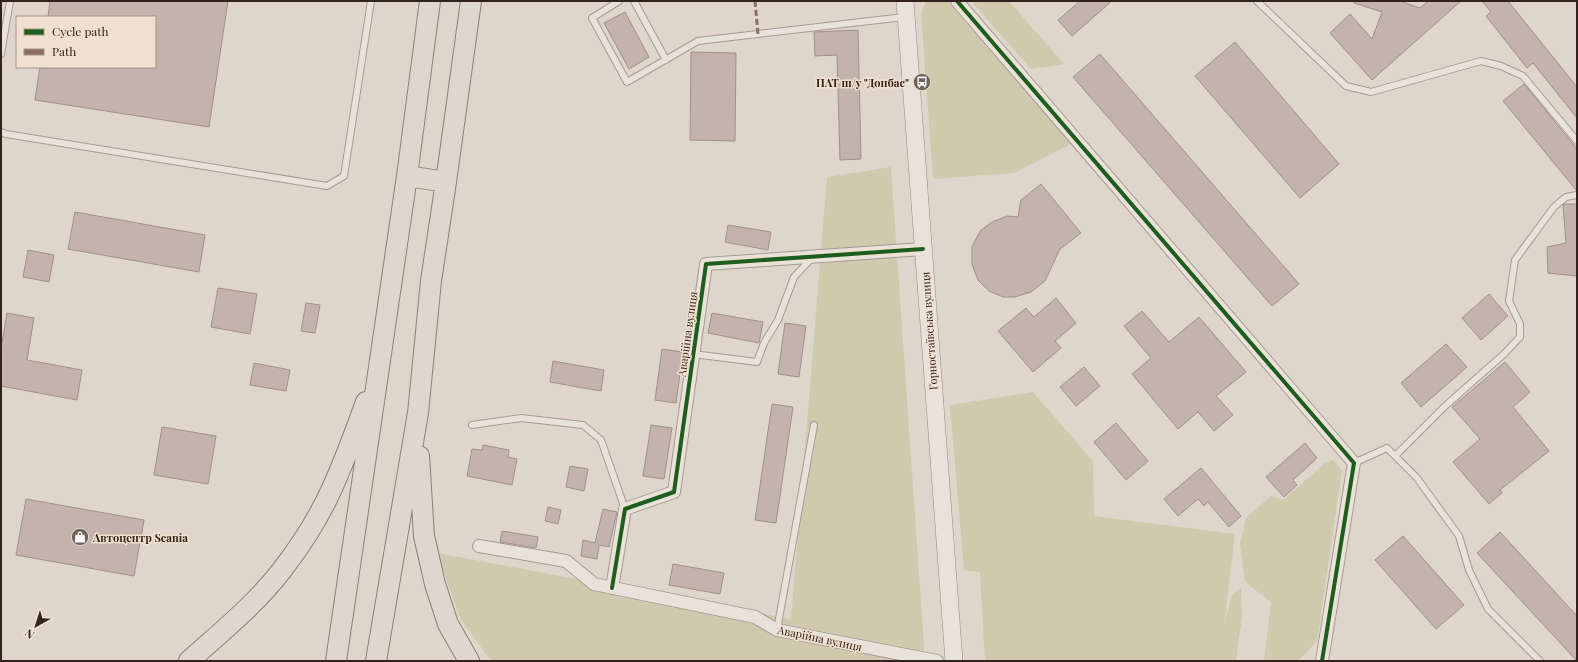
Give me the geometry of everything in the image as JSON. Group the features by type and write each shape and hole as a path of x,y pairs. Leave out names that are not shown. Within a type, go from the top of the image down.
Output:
{"main road":[{"path":"336,661 380,366 430,1"},
{"path":"376,661 418,413 431,281 471,1"},
{"name":"Горностаївська вулиця","path":"905,9 954,661"},
{"path":"406,176 446,182"},
{"path":"189,661 251,604 281,571 306,536 327,500 380,366"},
{"path":"418,413 424,536 435,584 448,624 468,661"}],"street":[{"path":"957,1 1354,463 1322,661"},
{"name":"Аварійна вулиця","path":"625,509 674,492 706,264 923,249"},
{"path":"612,588 625,509"},
{"name":"Аварійна вулиця","path":"479,546 566,561 594,584 754,617 777,630 937,661"}],"lane":[{"path":"1,54 10,1"},
{"path":"1,132 327,186 344,176 370,1"},
{"path":"619,1 592,18 627,82 698,41 905,9"},
{"path":"634,1 666,60"},
{"path":"1256,1 1346,86 1371,92 1481,61 1501,66 1523,76 1577,141"},
{"path":"1395,456 1444,407 1504,354 1520,336 1520,324 1509,301 1515,260 1554,208 1566,197 1577,195"},
{"path":"693,354 757,362 764,343 778,320 794,277 813,257"},
{"path":"472,425 521,418 583,425 602,440 625,509"},
{"path":"777,630 814,425"},
{"path":"1354,463 1387,448 1417,478 1459,536 1469,570 1488,609 1540,661"}],"shaded area":[{"path":"926,1 957,1 1079,140 1014,173 933,179 921,13"},
{"path":"971,1 1009,1 1064,64 1031,69"},
{"path":"891,167 925,661 491,661 460,618 437,553 791,619 827,177"},
{"path":"1033,392 1093,461 1094,516 1235,534 1224,626 1232,595 1241,587 1242,616 1236,661 985,661 980,572 964,571 950,405"},
{"path":"1333,460 1342,470 1317,641 1298,661 1264,661 1271,602 1245,582 1240,544 1246,518 1271,496 1283,500 1325,463"}],"building":[{"path":"50,1 228,1 209,127 35,100 40,68 156,68 156,16 48,16"},
{"path":"1080,1 1112,1 1072,36 1058,20"},
{"path":"1354,1 1400,1 1420,8 1428,1 1461,1 1372,80 1330,33 1350,14 1372,39 1382,12 1354,3"},
{"path":"1482,1 1508,1 1577,87 1577,118 1533,63 1527,68 1486,16 1491,12"},
{"path":"625,12 649,57 629,69 604,23"},
{"path":"858,30 861,159 840,160 837,55 815,56 814,32"},
{"path":"1235,42 1339,164 1300,198 1195,76"},
{"path":"691,52 736,53 735,141 690,140"},
{"path":"1100,54 1299,284 1272,306 1073,77"},
{"path":"1524,84 1577,149 1577,191 1503,101"},
{"path":"1041,184 1081,233 1060,249 1045,281 1031,292 1015,297 1003,297 989,291 978,280 972,264 972,247 980,231 992,222 1007,216 1018,217 1021,200"},
{"path":"1564,204 1577,204 1577,276 1548,273 1547,247 1566,243"},
{"path":"75,212 205,235 199,272 68,249"},
{"path":"728,225 771,232 768,250 725,242"},
{"path":"28,250 54,255 49,282 23,277"},
{"path":"218,288 257,294 250,334 211,327"},
{"path":"1489,294 1508,316 1481,340 1462,318"},
{"path":"1056,298 1076,323 1055,341 1061,348 1033,372 998,331 1026,308 1034,317"},
{"path":"306,303 320,305 315,333 301,331"},
{"path":"1142,311 1169,342 1199,317 1246,372 1216,396 1233,415 1214,431 1198,412 1178,429 1132,374 1151,358 1124,326"},
{"path":"7,313 34,318 27,360 82,370 77,400 1,386 1,348"},
{"path":"712,313 763,322 759,343 708,333"},
{"path":"785,323 806,326 799,377 778,374"},
{"path":"1446,344 1467,367 1421,407 1401,383"},
{"path":"662,349 683,352 676,403 655,400"},
{"path":"553,361 604,370 601,391 550,382"},
{"path":"1505,362 1530,392 1513,407 1549,451 1500,490 1502,493 1489,504 1453,462 1480,439 1452,407"},
{"path":"254,363 290,370 286,391 250,385"},
{"path":"1084,367 1100,386 1076,406 1060,387"},
{"path":"772,404 793,407 776,523 755,520"},
{"path":"1116,423 1148,461 1126,480 1094,442"},
{"path":"651,425 672,428 664,479 643,476"},
{"path":"162,427 216,436 208,484 154,475"},
{"path":"1305,443 1317,458 1293,480 1297,485 1284,497 1266,477"},
{"path":"483,445 509,450 508,457 517,459 512,485 467,476 472,449 482,450"},
{"path":"570,466 588,469 584,491 566,487"},
{"path":"1201,468 1241,516 1229,527 1208,502 1204,506 1198,499 1178,516 1164,499"},
{"name":"Автоцентр Scania","path":"26,499 144,520 134,576 16,555"},
{"path":"548,507 561,510 558,524 545,521"},
{"path":"603,509 617,512 609,547 599,545 597,559 581,556 583,540 595,543"},
{"path":"502,531 538,537 536,548 500,542"},
{"path":"1500,532 1577,616 1577,661 1477,553"},
{"path":"1403,536 1464,605 1436,629 1375,560"},
{"path":"673,564 724,573 720,594 669,585"}],"marked path":[{"path":"755,1 758,34"}],"cycle path":[{"path":"957,1 1354,463 1322,661"},
{"path":"612,588 625,509 674,492 706,264 923,249"}],"place":[{"name":"ПАТ ш/у \"Донбас\"","path":"922,82"},
{"name":"Автоцентр Scania","path":"80,537"}]}
